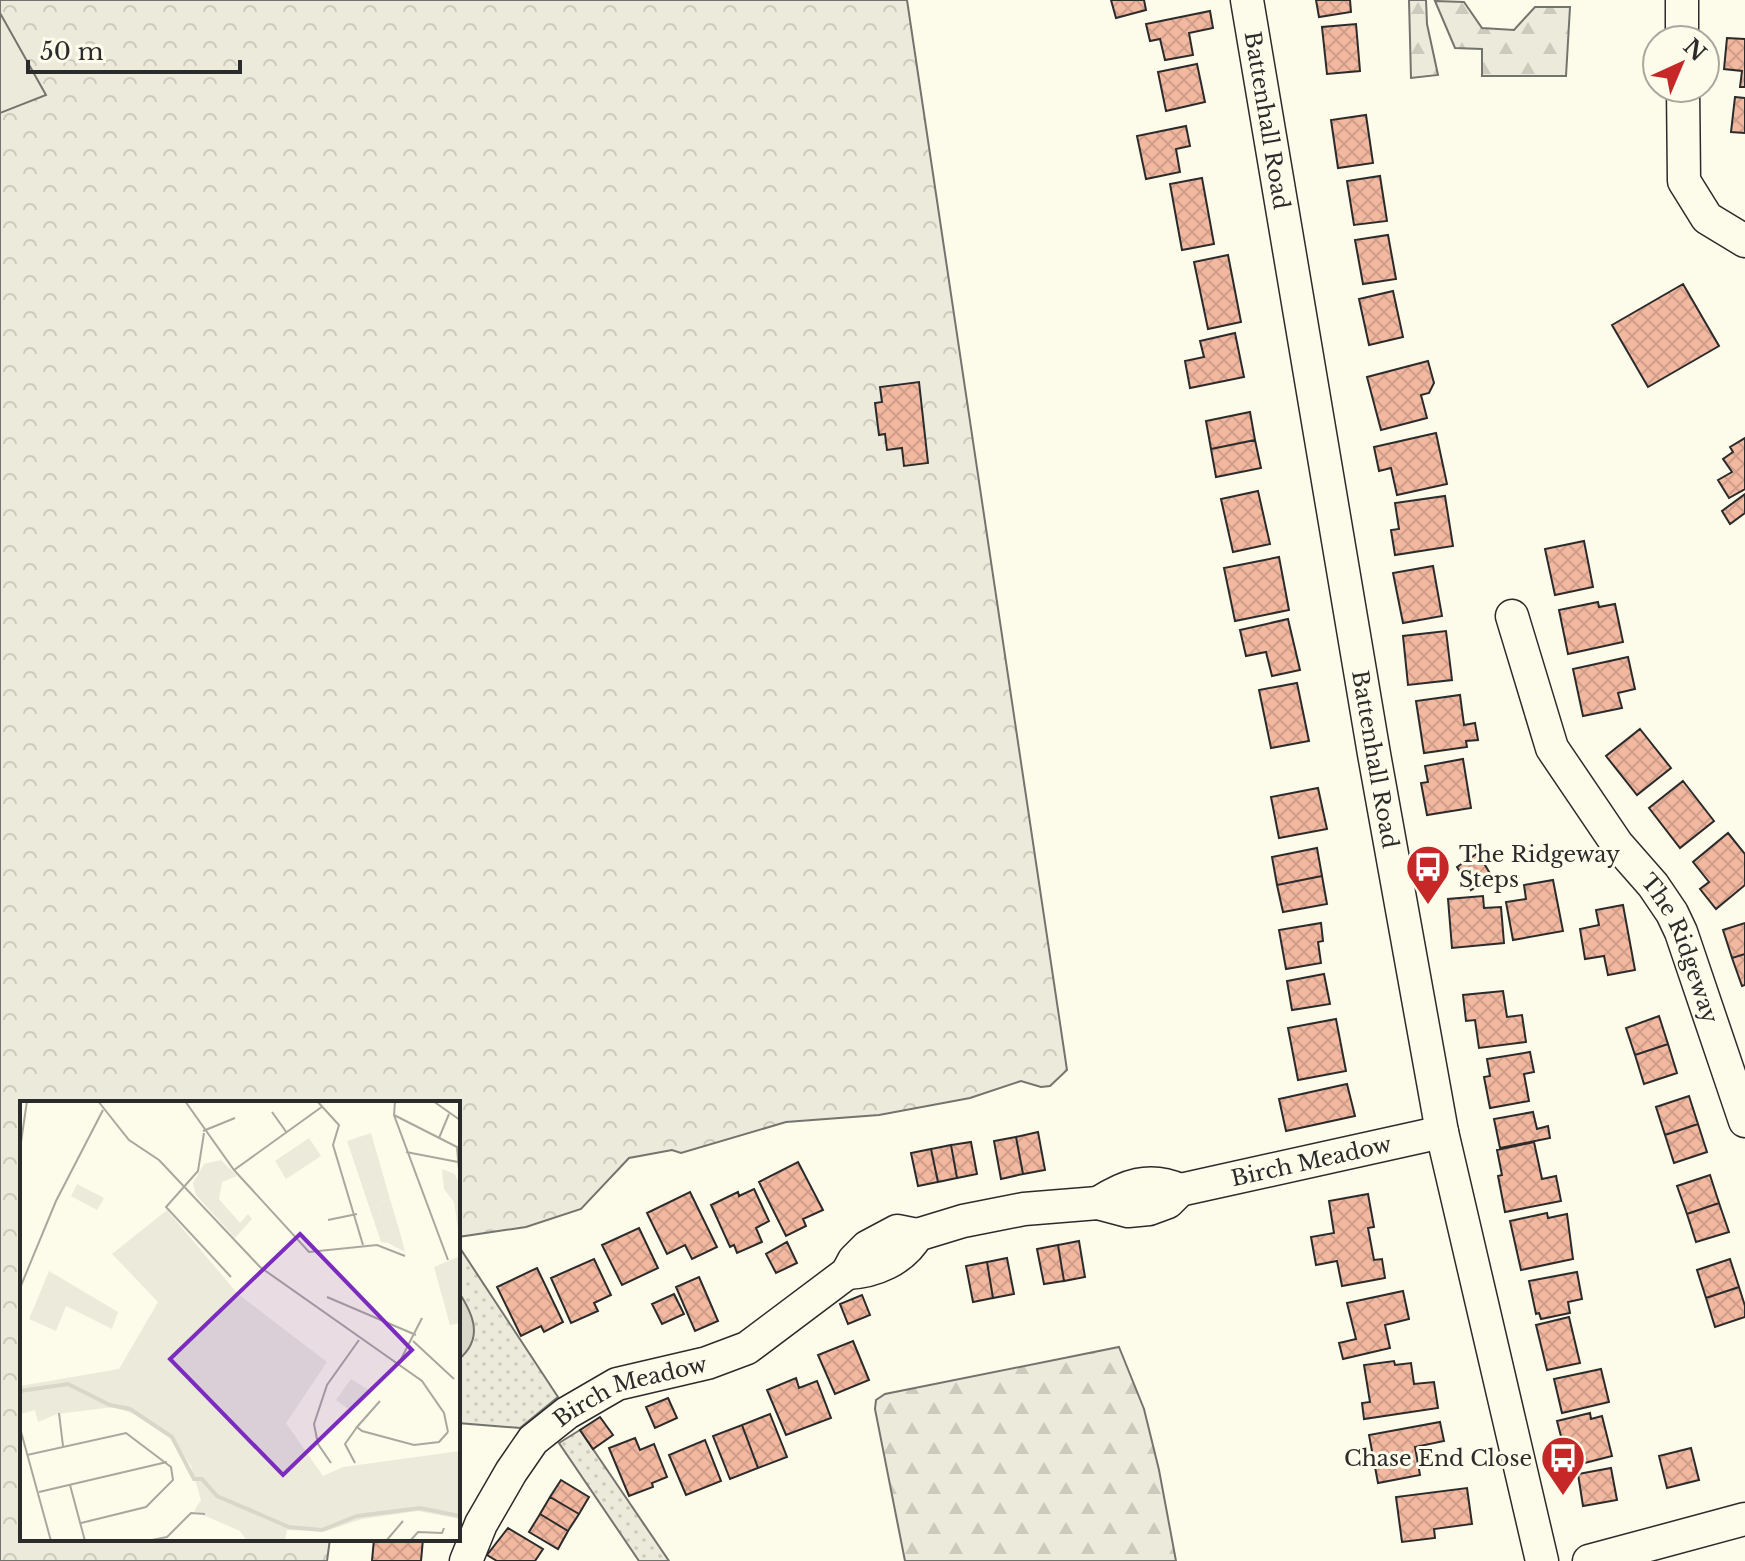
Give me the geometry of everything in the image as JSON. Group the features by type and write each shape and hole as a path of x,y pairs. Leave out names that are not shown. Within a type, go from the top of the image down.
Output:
{"street":[{"name":"Battenhall Road","path":"1247,0 1371,738 1442,1132 1542,1561"},
{"path":"1682,0 1682,24"},
{"path":"1683,104 1684,181 1707,218 1745,241"},
{"name":"The Ridgeway","path":"1512,616 1552,748 1617,844 1653,885 1676,922 1745,1121"},
{"name":"Birch Meadow","path":"466,1561 481,1524 533,1440 567,1413 617,1384 707,1363 747,1348 847,1273 862,1272 909,1249 917,1235 963,1221 1024,1209 1098,1203 1128,1211 1149,1209 1168,1202 1180,1190 1442,1132"},
{"path":"1589,1561 1745,1519"}],"green space":[{"path":"0,0 907,0 1067,1070 1050,1086 1041,1087 1021,1081 970,1098 879,1115 786,1122 681,1153 672,1150 629,1158 581,1209 526,1227 460,1237 460,1101 20,1101 20,1541 330,1541 327,1561 0,1561"},
{"path":"1409,0 1426,0 1427,24 1438,75 1411,78"},
{"path":"1435,1 1464,2 1482,28 1514,30 1535,7 1570,7 1566,76 1482,76 1482,49 1455,48"},
{"path":"0,13 46,95 0,113"},
{"path":"460,1248 558,1397 520,1428 460,1423"},
{"path":"1119,1347 1144,1409 1176,1561 905,1561 875,1409 876,1400 885,1394"},
{"path":"580,1430 669,1561 639,1561 559,1443"}],"shaded area":[{"path":"460,1295 474,1327 474,1335 460,1358"}],"building":[{"path":"1111,0 1144,0 1146,10 1116,18"},
{"path":"1316,0 1350,0 1351,12 1319,17"},
{"path":"1210,11 1213,28 1189,33 1193,55 1165,60 1160,39 1150,41 1146,24"},
{"path":"1356,24 1360,71 1327,74 1322,27"},
{"path":"1727,38 1745,39 1745,87 1740,87 1742,71 1724,69"},
{"path":"1197,64 1205,102 1166,111 1158,72"},
{"path":"1735,97 1745,98 1745,133 1731,132"},
{"path":"1366,115 1373,163 1338,168 1331,120"},
{"path":"1186,126 1190,146 1176,149 1180,172 1146,179 1137,136"},
{"path":"1380,176 1387,221 1354,225 1347,181"},
{"path":"1202,178 1214,244 1182,250 1170,184"},
{"path":"1388,235 1396,279 1363,284 1355,240"},
{"path":"1228,255 1241,322 1208,329 1194,262"},
{"path":"1683,284 1719,346 1648,387 1612,325"},
{"path":"1393,291 1403,337 1369,345 1359,299"},
{"path":"1235,333 1244,377 1190,388 1185,361 1204,357 1200,341"},
{"path":"1428,361 1434,383 1429,393 1421,395 1427,418 1381,430 1367,377"},
{"path":"919,382 928,463 904,466 902,448 887,450 885,434 879,435 875,403 882,402 880,387"},
{"path":"1250,412 1255,440 1211,449 1206,421"},
{"path":"1436,433 1447,484 1397,495 1391,468 1379,471 1374,447"},
{"path":"1745,438 1745,489 1729,498 1718,480 1732,472 1723,459 1733,452 1730,447"},
{"path":"1255,440 1261,468 1216,477 1211,449"},
{"path":"1258,491 1270,544 1233,552 1221,499"},
{"path":"1745,494 1745,513 1730,524 1722,511"},
{"path":"1445,496 1453,546 1395,555 1391,530 1399,529 1395,503"},
{"path":"1584,541 1593,587 1555,595 1545,549"},
{"path":"1279,557 1289,610 1235,621 1224,568"},
{"path":"1433,566 1442,616 1403,623 1393,573"},
{"path":"1598,602 1599,607 1615,604 1623,642 1568,654 1559,610"},
{"path":"1288,619 1300,670 1272,676 1266,652 1246,656 1240,630"},
{"path":"1446,631 1452,680 1408,685 1403,636"},
{"path":"1628,657 1635,689 1618,693 1622,708 1583,716 1573,669"},
{"path":"1297,683 1309,741 1271,748 1259,690"},
{"path":"1460,695 1464,725 1475,723 1478,740 1466,741 1467,747 1424,753 1416,701"},
{"path":"1640,729 1671,768 1637,795 1606,756"},
{"path":"1463,759 1471,808 1427,815 1421,783 1428,782 1425,766"},
{"path":"1683,781 1714,821 1680,848 1649,808"},
{"path":"1318,788 1327,829 1279,838 1271,797"},
{"path":"1728,833 1745,854 1745,885 1716,909 1700,889 1709,882 1693,862"},
{"path":"1317,848 1322,876 1277,885 1272,857"},
{"path":"1478,853 1492,877 1471,890 1457,867"},
{"path":"1322,876 1327,904 1283,912 1277,885"},
{"path":"1553,880 1563,931 1513,940 1506,902 1526,899 1524,885"},
{"path":"1483,896 1484,908 1501,907 1504,943 1452,948 1448,899"},
{"path":"1623,905 1635,970 1608,975 1604,956 1585,959 1580,929 1599,925 1596,910"},
{"path":"1321,923 1323,941 1318,942 1321,963 1286,969 1279,930"},
{"path":"1745,923 1745,954 1732,958 1723,930"},
{"path":"1745,954 1745,985 1742,986 1732,958"},
{"path":"1324,974 1330,1004 1292,1010 1287,981"},
{"path":"1503,991 1507,1017 1522,1015 1526,1042 1479,1048 1475,1020 1466,1021 1463,995"},
{"path":"1659,1016 1668,1044 1635,1055 1626,1028"},
{"path":"1336,1019 1346,1071 1298,1080 1288,1028"},
{"path":"1668,1044 1677,1073 1644,1084 1635,1055"},
{"path":"1530,1052 1534,1072 1524,1074 1529,1101 1490,1108 1484,1077 1490,1076 1487,1059"},
{"path":"1347,1084 1355,1116 1286,1131 1279,1099"},
{"path":"1689,1096 1698,1124 1665,1135 1656,1107"},
{"path":"1533,1112 1537,1129 1548,1126 1550,1138 1500,1148 1494,1119"},
{"path":"1698,1124 1707,1152 1674,1163 1665,1135"},
{"path":"1038,1132 1045,1170 1023,1174 1016,1137"},
{"path":"1016,1137 1023,1174 1001,1179 994,1141"},
{"path":"971,1142 977,1174 957,1178 951,1145"},
{"path":"1534,1142 1542,1179 1556,1176 1561,1201 1505,1212 1497,1150"},
{"path":"951,1145 957,1178 938,1182 931,1149"},
{"path":"931,1149 938,1182 918,1186 911,1153"},
{"path":"798,1162 823,1210 803,1219 806,1226 786,1236 759,1182"},
{"path":"1710,1175 1719,1203 1687,1214 1677,1186"},
{"path":"754,1189 769,1221 756,1228 762,1242 737,1253 734,1245 730,1247 711,1205 738,1192 739,1196"},
{"path":"690,1192 717,1247 692,1259 685,1245 667,1254 647,1213"},
{"path":"1368,1194 1374,1227 1368,1228 1374,1260 1382,1259 1385,1278 1342,1286 1337,1261 1316,1265 1311,1237 1334,1233 1329,1201"},
{"path":"1719,1203 1729,1232 1696,1242 1687,1214"},
{"path":"1547,1213 1548,1218 1567,1214 1573,1259 1521,1270 1510,1221"},
{"path":"639,1228 658,1268 622,1285 602,1245"},
{"path":"1079,1241 1085,1277 1064,1281 1058,1245"},
{"path":"787,1242 797,1263 776,1273 766,1254"},
{"path":"1058,1245 1064,1281 1044,1284 1037,1249"},
{"path":"1007,1258 1014,1294 993,1298 987,1262"},
{"path":"594,1259 611,1295 594,1303 598,1311 571,1323 551,1278"},
{"path":"1730,1259 1739,1287 1706,1298 1697,1270"},
{"path":"987,1262 993,1298 973,1302 966,1266"},
{"path":"537,1268 563,1322 544,1332 541,1326 521,1336 497,1287"},
{"path":"1577,1272 1582,1299 1568,1302 1570,1313 1541,1319 1539,1313 1536,1314 1529,1281"},
{"path":"699,1277 718,1321 695,1331 676,1287"},
{"path":"1739,1287 1745,1317 1715,1327 1706,1298"},
{"path":"1403,1291 1409,1319 1385,1325 1390,1348 1343,1359 1339,1343 1356,1339 1347,1303"},
{"path":"674,1294 684,1314 662,1324 652,1304"},
{"path":"862,1295 870,1315 848,1324 840,1304"},
{"path":"1569,1317 1580,1363 1547,1370 1536,1325"},
{"path":"853,1341 869,1380 835,1394 818,1355"},
{"path":"1394,1361 1395,1365 1411,1363 1414,1384 1434,1382 1438,1408 1364,1419 1362,1403 1370,1402 1364,1365"},
{"path":"1601,1369 1609,1402 1562,1413 1554,1379"},
{"path":"796,1378 799,1388 817,1381 831,1418 786,1435 767,1390"},
{"path":"668,1398 677,1418 655,1428 646,1407"},
{"path":"1590,1413 1591,1419 1602,1416 1612,1456 1569,1467 1557,1421"},
{"path":"770,1414 787,1457 758,1468 742,1425"},
{"path":"600,1417 613,1435 593,1449 580,1430"},
{"path":"1440,1422 1444,1441 1415,1447 1420,1475 1378,1483 1369,1435"},
{"path":"742,1425 758,1468 730,1479 713,1436"},
{"path":"635,1438 640,1450 654,1444 667,1477 652,1483 653,1487 629,1496 609,1448"},
{"path":"705,1440 721,1481 686,1495 669,1455"},
{"path":"1691,1448 1699,1480 1667,1488 1659,1456"},
{"path":"1611,1468 1617,1500 1583,1506 1578,1474"},
{"path":"561,1480 589,1497 579,1514 550,1497"},
{"path":"1467,1488 1472,1524 1434,1529 1435,1538 1402,1542 1396,1497"},
{"path":"550,1497 579,1514 568,1531 540,1514"},
{"path":"540,1514 568,1531 558,1549 529,1532"},
{"path":"508,1528 543,1549 535,1561 497,1561 487,1555"},
{"path":"374,1541 423,1541 421,1561 372,1561"}],"place":[{"name":"The Ridgeway Steps","path":"1428,906"},
{"name":"Chase End Close","path":"1563,1497"}]}
